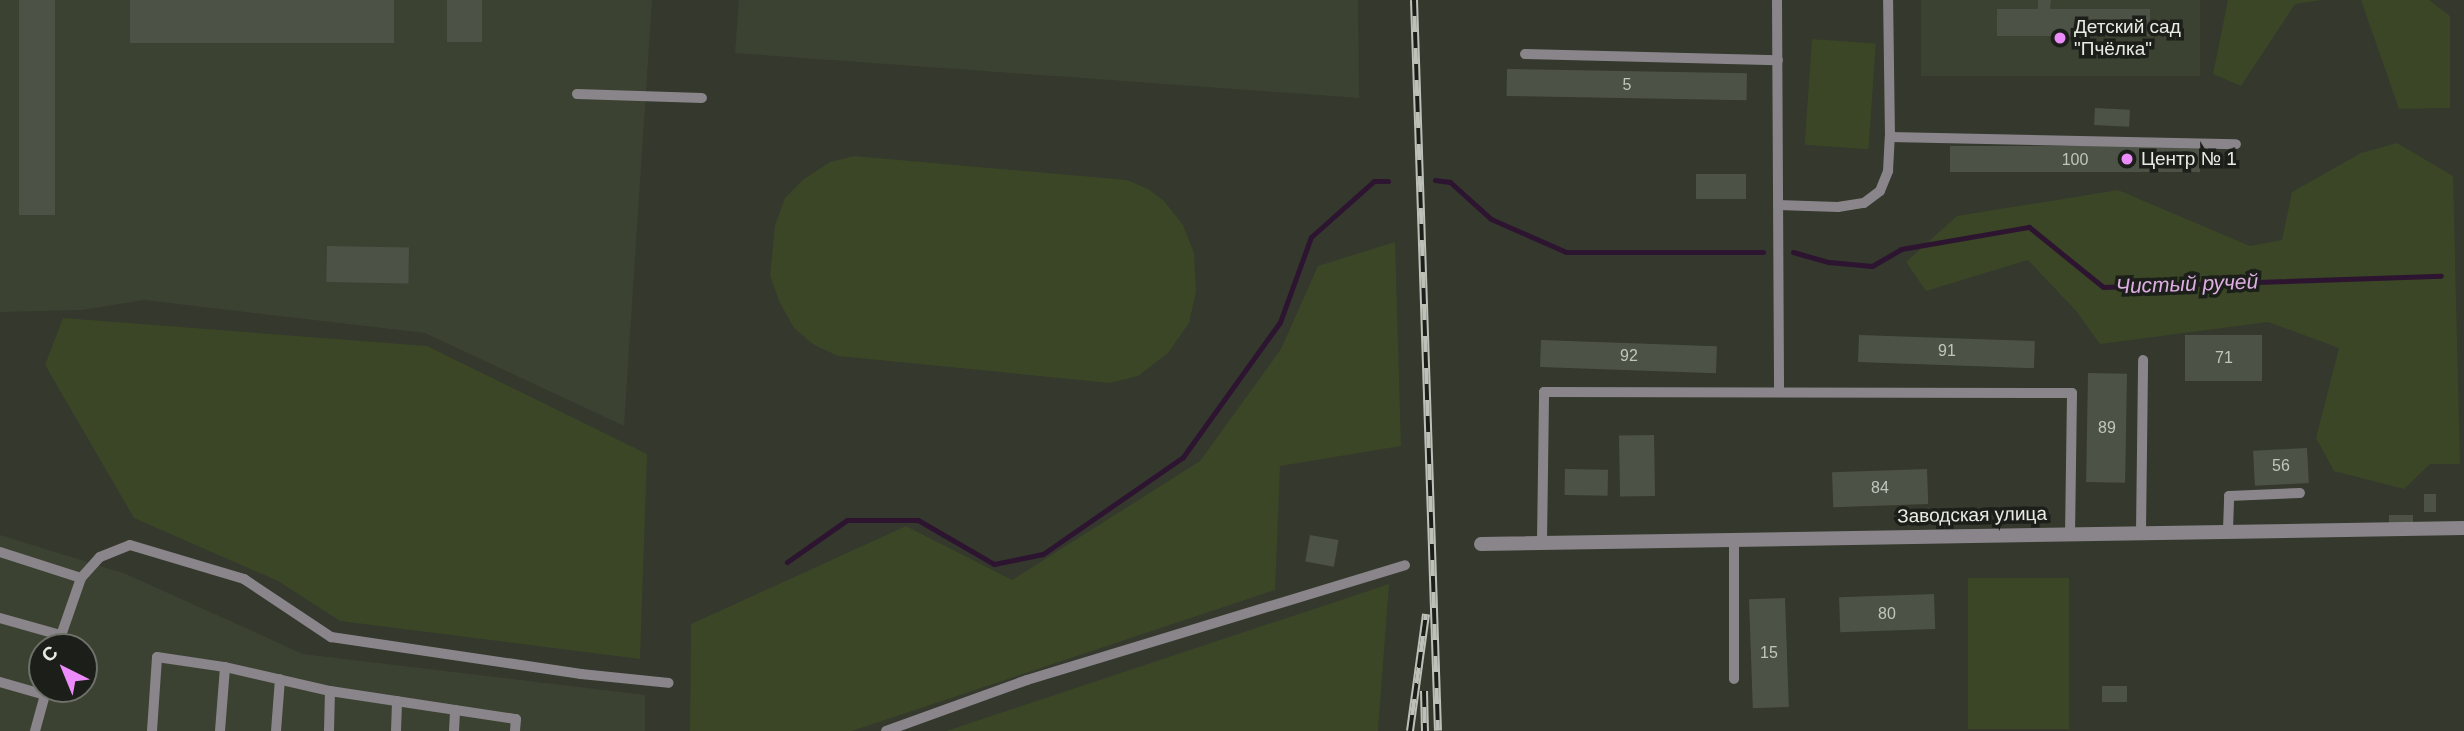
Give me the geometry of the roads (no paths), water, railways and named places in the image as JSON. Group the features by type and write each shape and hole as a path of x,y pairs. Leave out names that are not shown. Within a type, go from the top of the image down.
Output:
{"street":[{"name":"Заводская улица","path":"1481,544 2464,528"}],"lane":[{"path":"1777,0 1779,392"},
{"path":"1778,205 1838,207 1864,204 1880,191 1888,171 1890,137 1888,0"},
{"path":"1525,54 1778,60"},
{"path":"577,94 702,98"},
{"path":"1890,137 2236,144"},
{"path":"2141,532 2143,360"},
{"path":"1542,542 1544,392 2072,393 2070,533"},
{"path":"2228,530 2229,496 2300,493"},
{"path":"1734,539 1734,679"},
{"path":"61,633 82,578 100,557 130,545 244,579 331,636 582,674 669,683"},
{"path":"0,552 82,578"},
{"path":"886,731 1027,680 1405,565"},
{"path":"0,618 53,633"},
{"path":"152,731 157,657 225,667 330,691 516,719 515,731"},
{"path":"220,731 225,667"},
{"path":"276,731 280,679"},
{"path":"0,682 28,688"},
{"path":"329,731 330,691"},
{"path":"396,731 397,701"},
{"path":"35,731 43,703"},
{"path":"454,731 455,710"}],"waterway":[{"name":"Чистый ручей","path":"1435,180 1450,182 1491,219 1566,252 1763,252"},
{"path":"787,562 847,520 918,520 994,564 1043,554 1183,457 1280,322 1311,237 1374,181 1388,181"},
{"name":"Чистый ручей","path":"1793,252 1829,262 1872,266 1901,249 2029,227 2103,287 2441,276"}],"railway":[{"path":"1414,0 1438,731"},
{"path":"1410,731 1426,614"},
{"path":"1424,691 1425,731"}],"place":[{"name":"Детский сад \"Пчёлка\"","path":"2060,38"},
{"name":"Центр № 1","path":"2127,159"}]}
